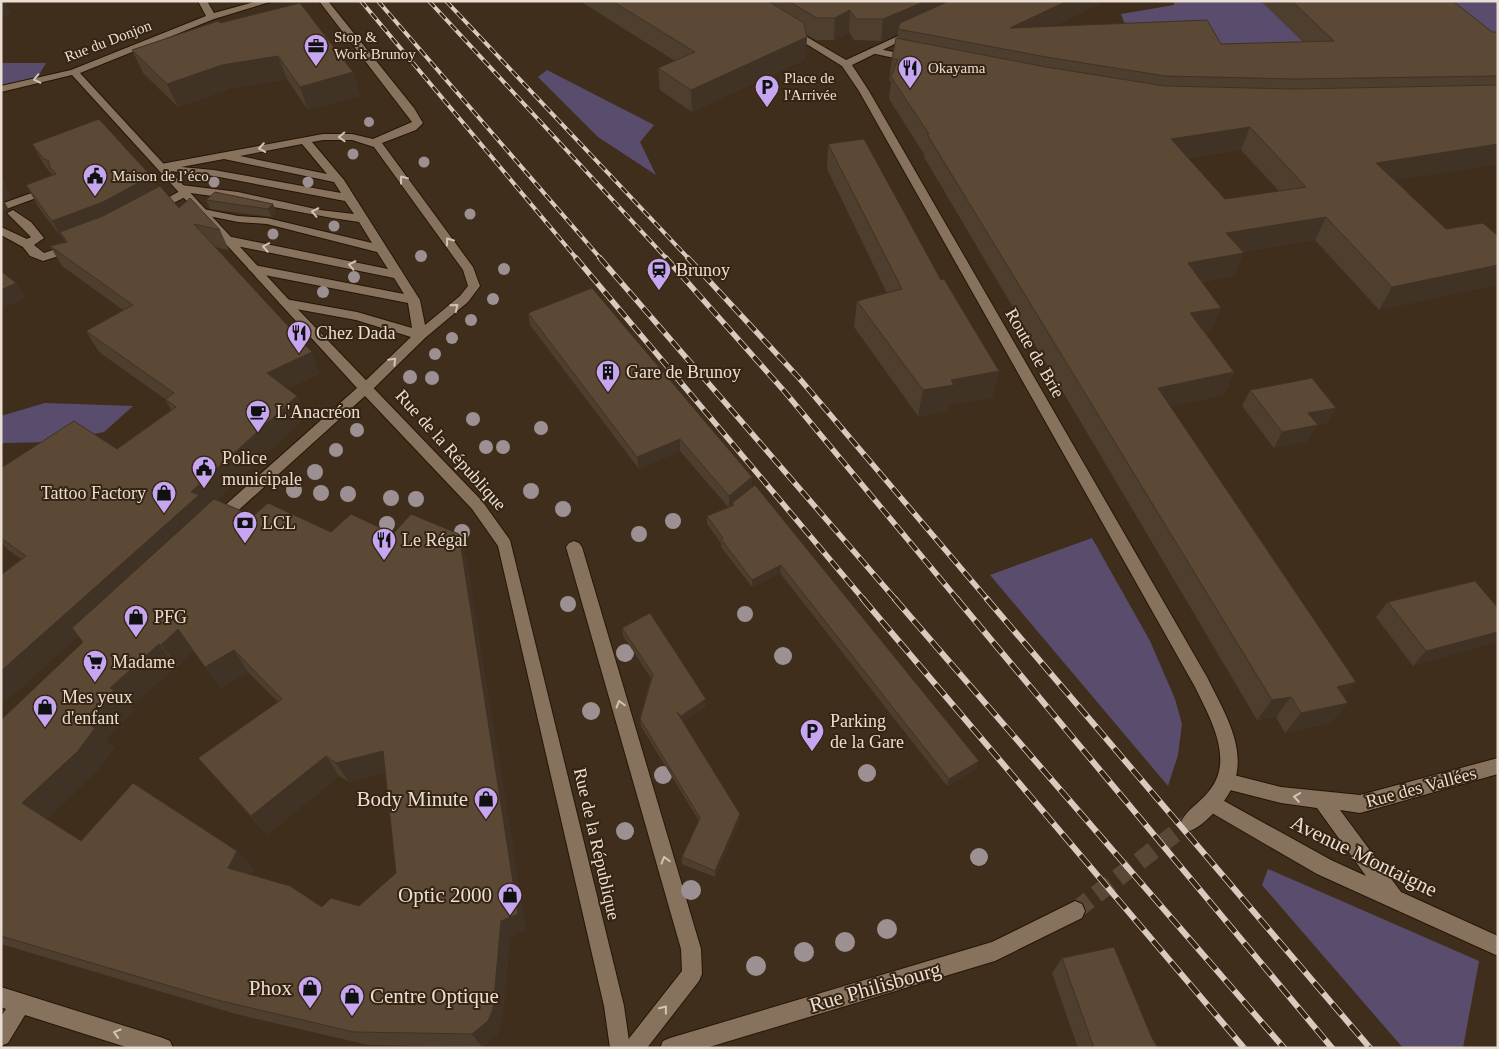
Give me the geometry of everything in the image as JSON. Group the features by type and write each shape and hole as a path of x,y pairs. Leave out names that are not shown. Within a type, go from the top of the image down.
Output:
{"street":[{"path":"202,1 212,17"},
{"name":"Rue du Donjon","path":"1,90 74,72 212,17 269,1"},
{"path":"323,1 410,110 418,123 412,128 373,143"},
{"path":"778,23 846,64 919,29"},
{"path":"874,51 928,62"},
{"name":"Route de Brie","path":"846,64 864,91 1201,682 1221,724 1230,755 1230,769 1226,781 1211,803"},
{"name":"Rue de la République","path":"74,72 285,303 477,504 505,544 614,1006 620,1048"},
{"path":"161,167 219,155 305,141 350,136 373,143 378,145 470,270 474,286 464,299 420,335 367,387 335,413 204,533"},
{"path":"305,141 338,180 414,300 420,335"},
{"path":"219,155 338,180"},
{"path":"161,167 214,173 350,198"},
{"path":"1,208 56,186"},
{"path":"147,213 183,190 238,195 320,213 363,219"},
{"path":"13,212 27,224 38,238 27,244"},
{"path":"203,212 238,219 267,221 382,249"},
{"path":"1,230 27,244 34,253 43,257 83,244"},
{"path":"228,240 398,275"},
{"path":"254,269 414,300"},
{"path":"285,303 357,316 420,335"},
{"path":"574,547 691,949 692,974 634,1048"},
{"name":"Rue des Vallées","path":"1226,781 1281,795 1360,804 1498,766"},
{"path":"1322,800 1394,900"},
{"path":"1190,822 1211,803"},
{"name":"Avenue Montaigne","path":"1211,803 1324,867 1498,946"},
{"name":"Rue Philisbourg","path":"670,1048 996,952 1075,911"},
{"path":"1,1036 11,1000 163,1048"}],"shaded area":[{"path":"1174,1 1261,1 1325,62 1128,32 1121,14 1174,5"},
{"path":"1386,1 1498,1 1498,38"},
{"path":"1,63 46,63 34,83 1,86"},
{"path":"547,70 654,125 640,142 656,175 598,137 538,77"},
{"path":"45,403 133,406 104,432 53,442 4,443 1,445 1,416"},
{"path":"1092,538 1150,641 1175,699 1182,724 1178,755 1168,786 990,575"},
{"path":"1268,869 1479,961 1463,1048 1403,1048 1262,885"}],"building":[{"path":"612,1 768,1 804,23 807,37 691,90 658,68 695,52"},
{"path":"788,1 926,1 883,19 856,19 850,10 835,18 817,18"},
{"path":"949,1 1067,1 1010,28 1207,20 1221,44 1334,41 1292,1 1453,1 1492,32 1498,32 1498,76 1295,79 1165,76 1046,57 898,29 900,23"},
{"path":"300,3 353,72 300,87 278,56 222,65 167,84 132,50 218,21 220,23"},
{"path":"896,38 1046,67 1165,86 1295,89 1498,85 1498,144 1376,163 1446,229 1483,223 1498,236 1498,265 1392,287 1326,217 1226,233 1244,253 1188,263 1221,308 1190,313 1234,372 1158,388 1356,682 1337,687 1348,703 1301,713 1291,697 1272,700 927,134 929,134 891,77 898,59 892,59","holes":["1250,127 1306,187 1225,199 1171,139"]},
{"path":"99,119 151,176 103,202 52,221 26,185 56,174 49,166 49,161 44,159 32,144"},
{"path":"864,139 941,280 944,279 999,371 951,380 954,385 923,390 857,301 902,289 828,144"},
{"path":"160,186 179,208 190,198 220,230 194,224 312,352 267,373 297,396 191,492 199,495 1,671 1,575 26,556 1,538 1,468 74,421 117,449 176,407 165,399 174,393 86,331 133,305 50,246 67,242 60,232 103,216"},
{"path":"215,192 273,204 268,209 206,200"},
{"path":"1,271 16,283 1,290"},
{"path":"592,288 752,477 729,496 680,439 637,457 528,313"},
{"path":"1312,378 1336,408 1308,413 1318,425 1282,432 1250,390"},
{"path":"755,485 979,761 949,779 781,565 752,580 721,539 723,538 707,516 734,505 732,503"},
{"path":"214,499 253,516 268,503 331,532 351,514 393,534 411,514 459,534 518,914 501,921 493,1009 488,1021 472,1034 354,1032 217,1000 1,936 1,720 83,642 72,628","holes":["178,629 205,667 234,650 282,699 198,758 251,816 326,756 336,763 383,751 396,873 359,906 331,898 322,907 290,886 228,868 237,851 133,783 81,841 22,803 78,751 95,728 83,720 114,690 110,688"]},
{"path":"1475,581 1498,608 1498,632 1426,651 1388,602"},
{"path":"650,613 706,699 681,716 677,712 740,814 715,871 682,857 700,818 640,719 653,674 622,628"},
{"path":"1114,947 1152,1038 1158,1048 1094,1048 1062,958"}],"tunnel":[{"path":"1075,911 1190,822"}],"railway":[{"path":"361,1 577,259"},
{"path":"378,1 601,259"},
{"path":"429,1 667,259"},
{"path":"446,1 689,259"},
{"path":"576,258 864,600"},
{"path":"600,258 896,600"},
{"path":"666,258 785,392 958,600"},
{"path":"688,258 799,378 988,600"},
{"path":"863,599 1244,1048"},
{"path":"895,599 1284,1048"},
{"path":"957,599 1332,1048"},
{"path":"987,599 1370,1048"}],"place":[{"name":"Stop & Work Brunoy","path":"316,67"},
{"name":"Okayama","path":"910,89"},
{"name":"Place de l'Arrivée","path":"767,108"},
{"name":"Maison de l’éco","path":"95,197"},
{"name":"Brunoy","path":"659,291"},
{"name":"Chez Dada","path":"299,354"},
{"name":"Gare de Brunoy","path":"608,393"},
{"name":"L'Anacréon","path":"258,433"},
{"name":"Police municipale","path":"204,489"},
{"name":"Tattoo Factory","path":"164,514"},
{"name":"LCL","path":"245,544"},
{"name":"Le Régal","path":"384,561"},
{"name":"PFG","path":"136,638"},
{"name":"Madame","path":"95,683"},
{"name":"Mes yeux d'enfant","path":"45,728"},
{"name":"Parking de la Gare","path":"812,752"},
{"name":"Body Minute","path":"486,820"},
{"name":"Optic 2000","path":"510,916"},
{"name":"Phox","path":"310,1009"},
{"name":"Centre Optique","path":"352,1017"}]}
